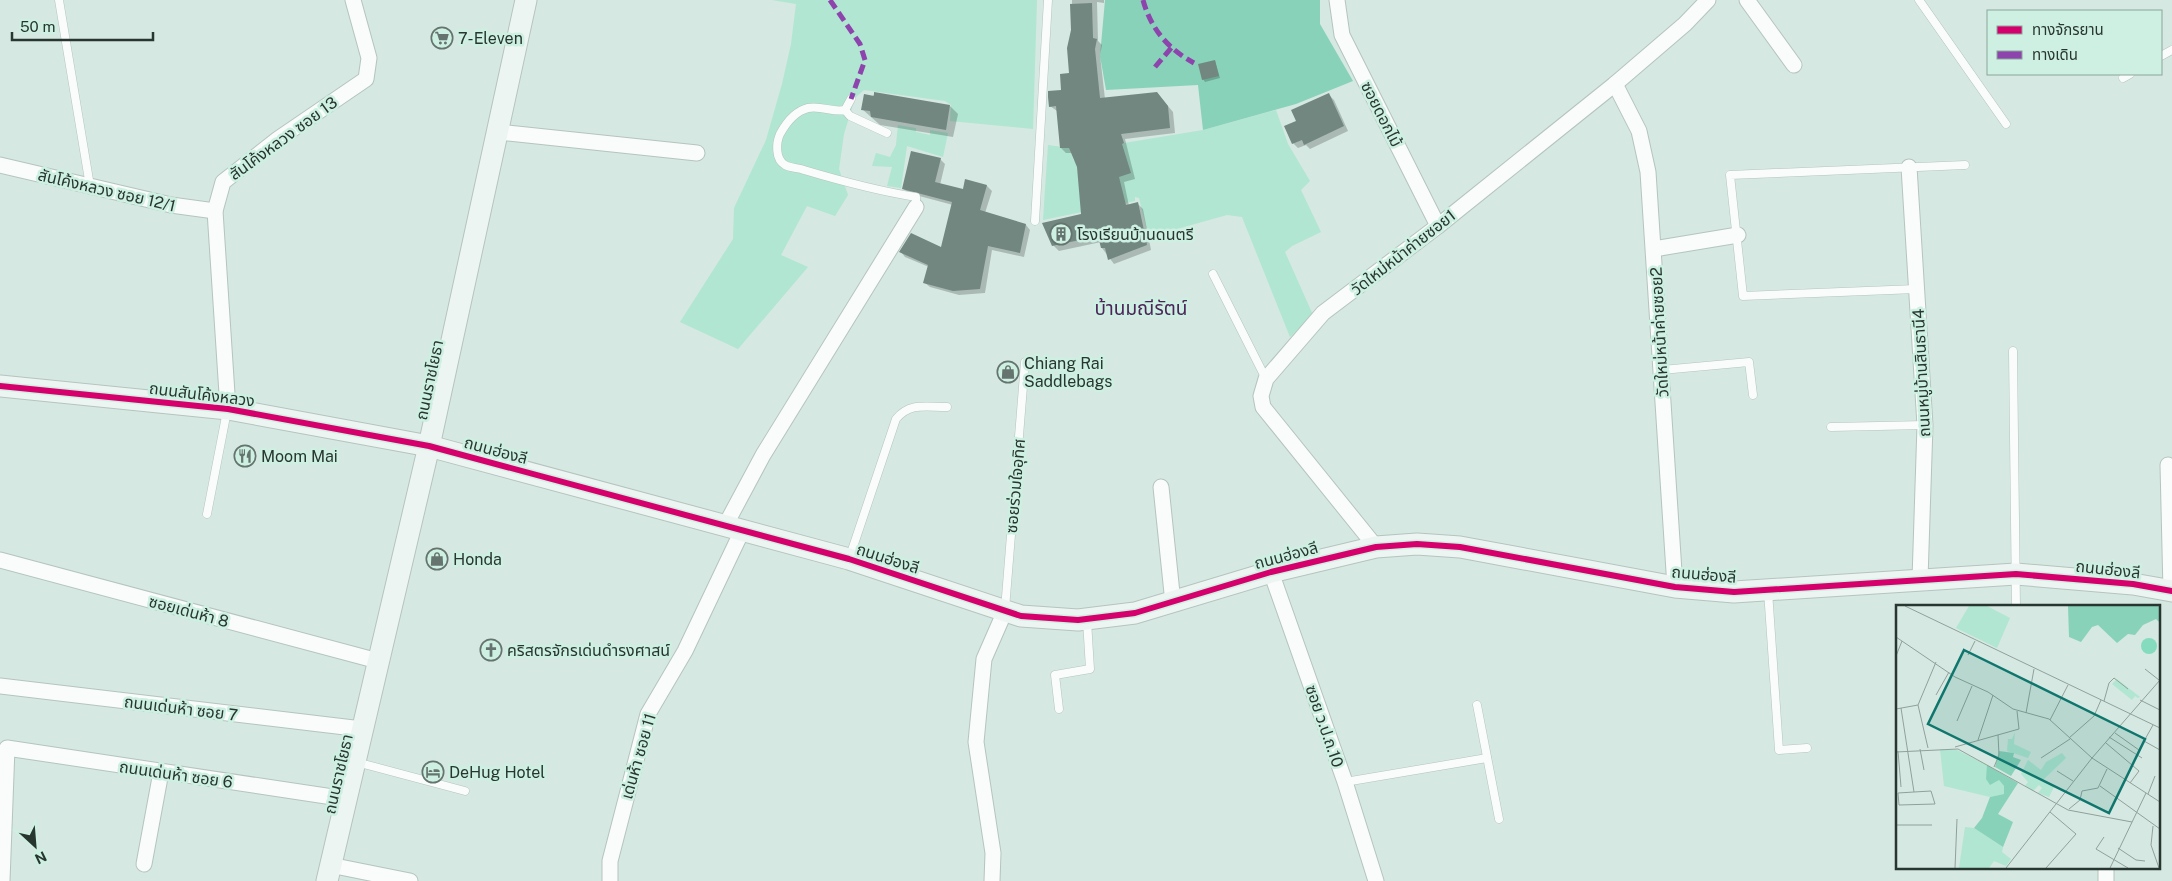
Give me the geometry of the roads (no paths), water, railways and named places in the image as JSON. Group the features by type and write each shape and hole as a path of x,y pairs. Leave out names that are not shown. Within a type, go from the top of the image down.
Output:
{"street":[{"name":"สันโค้งหลวง ซอย 13","path":"228,410 215,211 224,182 278,139 366,79 369,58 353,0"},
{"name":"ถนนราชโยธา","path":"328,873 429,446 526,0"},
{"name":"ซอยดอกไม้","path":"1337,0 1342,35 1438,226"},
{"name":"วัดใหม่หน้าค่ายซอย1","path":"1376,547 1262,407 1260,396 1266,379 1323,313 1438,226 1615,84 1684,24 1708,0"},
{"path":"1747,0 1794,65"},
{"name":"วัดใหม่หน้าค่ายซอย2","path":"1615,84 1639,131 1648,172 1675,587"},
{"path":"498,132 698,153"},
{"name":"สันโค้งหลวง ซอย 12/1","path":"0,165 171,205 215,211"},
{"name":"ถนนหมู่บ้านสินธานี4","path":"1909,167 1925,424 1920,579"},
{"name":"เด่นห้า ซอย 11","path":"610,881 610,861 648,714 686,651 763,455 916,207"},
{"path":"1654,249 1738,235"},
{"name":"ถนนสันโค้งหลวง","path":"0,386 228,410 429,446"},
{"name":"ถนนฮ่องลี","path":"429,446 849,559 1022,616 1086,619 1135,612 1173,603 1272,572 1376,547 1417,544 1460,547 1675,587 1734,592 2016,574 2133,584 2171,591"},
{"path":"2168,465 2171,591"},
{"path":"1160,487 1173,603"},
{"name":"ซอยเด่นห้า 8","path":"0,560 378,661"},
{"name":"ซอย ว.ป.ถ.10","path":"1272,572 1345,782 1376,881"},
{"path":"992,881 993,853 976,742 984,659 1005,611"},
{"name":"ถนนเด่นห้า ซอย 7","path":"0,686 362,729"},
{"name":"ถนนเด่นห้า ซอย 6","path":"2,851 7,748 346,799"},
{"path":"144,864 161,772"},
{"path":"2,851 2,881"},
{"path":"2106,868 2106,881"},
{"path":"328,873 410,881"}],"lane":[{"path":"59,0 90,186"},
{"path":"1036,220 1048,0"},
{"path":"1919,0 2006,124"},
{"path":"846,110 852,99"},
{"path":"846,110 836,112 823,108 808,108 796,114 780,135 777,145 779,158 785,165 828,178 916,197 916,207"},
{"path":"846,110 850,116 887,133"},
{"path":"1916,289 1743,296 1738,235 1730,175 1965,165"},
{"path":"1214,274 1266,379"},
{"path":"2013,351 2016,605"},
{"name":"ซอยร่วมใจอุทิศ","path":"1005,611 1025,362"},
{"path":"1662,370 1749,362 1753,395"},
{"path":"849,559 896,419 904,410 913,407 947,407"},
{"path":"207,514 228,410"},
{"path":"1831,427 1925,424"},
{"path":"1768,591 1779,750 1807,748"},
{"path":"1059,710 1055,675 1090,670 1086,619"},
{"path":"1477,706 1499,819"},
{"path":"1345,782 1487,758"},
{"path":"354,762 465,791"}],"place":[{"name":"7-Eleven","path":"442,38"},
{"name":"โรงเรียนบ้านดนตรี","path":"1061,234"},
{"name":"Chiang Rai Saddlebags","path":"1008,372"},
{"name":"Moom Mai","path":"245,456"},
{"name":"Honda","path":"437,559"},
{"name":"คริสตรจักรเด่นดำรงศาสน์","path":"491,650"},
{"name":"DeHug Hotel","path":"433,772"}],"district":[{"name":"บ้านมณีรัตน์","path":"1141,308"}]}
